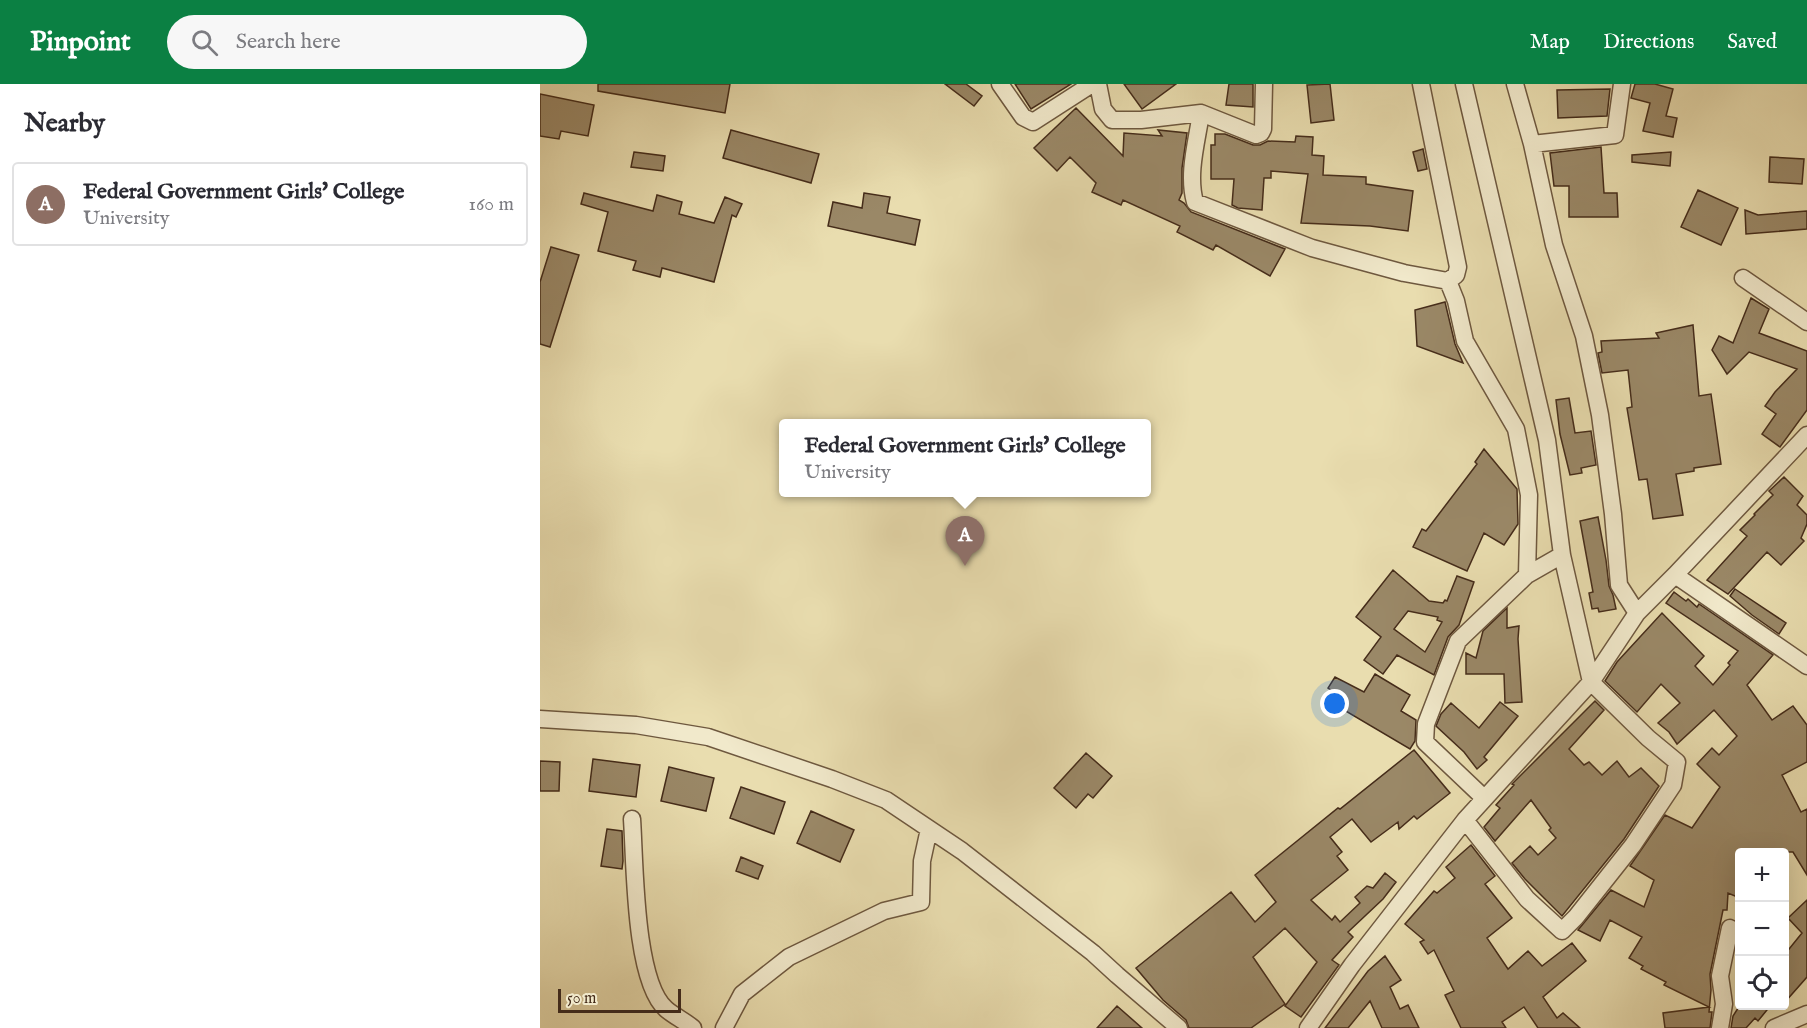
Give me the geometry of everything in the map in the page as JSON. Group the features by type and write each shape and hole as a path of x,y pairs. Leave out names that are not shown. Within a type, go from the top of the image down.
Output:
{"street":[{"path":"1000,84 1023,117 1033,122 1092,84"},
{"path":"1098,84 1103,109 1112,120 1141,120 1201,113 1256,135 1261,133 1264,84"},
{"path":"1201,113 1192,174 1191,190 1195,202 1312,248 1404,273 1448,280 1456,275 1458,267 1421,84"},
{"path":"1464,84 1547,440 1562,555 1591,682 1648,738 1677,762 1673,785 1633,845 1576,917 1562,931 1527,899 1465,820"},
{"path":"1515,84 1532,144 1554,245 1584,336 1600,416 1613,514 1618,585 1636,613"},
{"path":"1532,144 1615,135 1622,84"},
{"path":"1743,278 1807,322"},
{"path":"1448,280 1456,302 1465,341 1516,429 1529,495 1527,574"},
{"path":"1308,1028 1352,965 1465,820 1591,682 1636,613 1807,435"},
{"path":"1484,798 1425,741 1426,724 1458,641 1527,574 1562,555"},
{"path":"1675,575 1807,666"},
{"path":"540,719 636,725 708,737 886,800 962,851 1093,953 1179,1028"},
{"path":"632,819 639,931 646,966 655,992 666,1009 684,1019 693,1028"},
{"path":"724,1028 742,994 789,957 884,911 921,902 922,861 929,829"},
{"path":"1720,1028 1724,1005 1720,976 1730,928"},
{"path":"1774,1028 1807,1014"}],"building":[{"path":"598,84 730,84 725,113 598,91"},
{"path":"945,84 966,84 982,96 974,106"},
{"path":"1015,84 1071,84 1031,109"},
{"path":"1124,84 1176,84 1142,109"},
{"path":"1229,84 1253,84 1253,107 1226,105"},
{"path":"1330,84 1334,120 1311,123 1307,85"},
{"path":"1635,84 1655,84 1673,89 1666,116 1677,118 1673,137 1643,131 1650,103 1631,98"},
{"path":"1610,89 1607,116 1558,118 1557,90"},
{"path":"540,94 594,105 588,136 561,131 559,139 540,136"},
{"path":"1076,108 1123,156 1124,133 1162,136 1158,130 1187,133 1182,168 1182,193 1179,200 1191,212 1285,249 1270,276 1216,245 1213,250 1177,232 1180,226 1123,200 1121,205 1092,192 1096,183 1070,157 1057,171 1034,148"},
{"path":"731,130 819,154 811,183 723,158"},
{"path":"1215,134 1225,134 1253,145 1260,145 1268,141 1295,142 1296,136 1313,137 1312,155 1324,156 1323,175 1366,177 1366,184 1413,191 1408,231 1370,226 1301,223 1308,174 1271,171 1271,178 1264,178 1262,210 1238,208 1232,205 1234,179 1211,179 1211,145 1215,145"},
{"path":"1601,147 1604,193 1617,193 1618,217 1569,217 1569,186 1554,186 1550,153"},
{"path":"1423,149 1427,169 1418,171 1413,152"},
{"path":"634,152 665,156 663,171 631,167"},
{"path":"1671,152 1670,166 1632,162 1632,155"},
{"path":"1770,157 1804,159 1802,184 1769,182"},
{"path":"1698,190 1738,208 1721,245 1681,227"},
{"path":"584,193 653,211 657,195 682,202 679,214 714,223 725,197 742,204 736,217 732,215 714,282 662,268 660,277 633,270 636,261 598,251 608,212 581,204"},
{"path":"864,193 890,197 887,213 920,220 915,245 828,226 833,202 862,208"},
{"path":"1745,210 1758,215 1807,211 1807,229 1746,234"},
{"path":"551,247 579,255 550,347 540,344 540,282"},
{"path":"1751,298 1769,309 1759,333 1807,351 1807,410 1780,447 1762,434 1776,414 1765,406 1797,369 1749,352 1727,374 1712,350 1719,336 1733,343"},
{"path":"1445,302 1455,344 1463,363 1417,346 1415,310"},
{"path":"1693,325 1699,396 1711,394 1721,464 1694,468 1694,471 1676,474 1683,515 1653,519 1647,479 1639,480 1627,408 1632,407 1628,370 1602,373 1598,353 1602,352 1601,341 1659,338 1656,333"},
{"path":"1569,398 1575,433 1591,431 1596,465 1581,468 1582,473 1570,475 1560,434 1556,400"},
{"path":"1484,449 1517,489 1518,524 1504,545 1484,533 1467,571 1413,547 1422,529 1426,531 1477,464 1475,462"},
{"path":"1784,477 1803,496 1797,505 1807,515 1807,524 1801,538 1804,541 1781,565 1767,552 1728,594 1707,580 1747,536 1740,530 1773,495 1769,491"},
{"path":"1598,517 1609,586 1616,609 1599,612 1598,608 1592,609 1589,593 1593,592 1580,521"},
{"path":"1393,570 1429,601 1443,603 1447,601 1457,576 1474,582 1459,625 1448,637 1434,675 1397,655 1383,674 1364,660 1381,637 1356,617","holes":["1408,611 1438,617 1437,620 1442,622 1425,652 1394,629"]},
{"path":"1735,589 1786,623 1779,634 1730,596"},
{"path":"1674,592 1697,607 1699,604 1773,655 1747,685 1772,720 1793,706 1807,725 1807,762 1782,775 1801,812 1807,809 1807,875 1793,852 1789,852 1789,848 1735,848 1735,896 1728,893 1727,910 1723,910 1710,974 1709,1012 1712,1012 1710,1028 1665,1028 1663,1013 1709,1007 1664,985 1666,982 1641,969 1643,966 1629,958 1642,937 1610,920 1600,941 1578,930 1611,890 1644,907 1654,880 1630,866 1665,815 1692,828 1720,787 1697,764 1712,748 1719,755 1737,736 1714,710 1677,744 1669,732 1658,723 1680,703 1661,684 1637,712 1605,681 1617,662 1662,613 1704,656 1695,666 1713,685 1730,665 1728,663 1738,651 1666,603"},
{"path":"1507,608 1507,628 1519,626 1522,702 1505,703 1504,674 1466,674 1466,653 1476,658 1483,631"},
{"path":"1375,674 1410,695 1401,711 1416,720 1415,741 1410,749 1327,700 1332,691 1328,688 1335,677 1364,692"},
{"path":"1595,701 1604,710 1569,749 1584,765 1589,762 1602,775 1617,761 1629,777 1641,768 1659,786 1624,839 1562,916 1512,863 1530,846 1538,855 1556,838 1531,800 1495,841 1484,827 1500,808 1496,805 1514,785 1512,784"},
{"path":"1500,702 1518,716 1484,757 1487,760 1477,769 1464,752 1436,726 1441,714 1451,703 1479,728"},
{"path":"1414,750 1450,793 1417,819 1414,816 1399,829 1398,822 1371,842 1352,819 1330,837 1342,852 1337,856 1348,870 1311,900 1332,920 1335,916 1340,922 1360,903 1355,897 1367,886 1373,888 1385,873 1396,882 1383,899 1348,932 1353,937 1332,960 1339,965 1301,1017 1285,1006 1317,962 1285,928 1253,957 1285,1004 1251,1028 1189,1028 1186,1020 1163,1000 1136,968 1231,892 1255,922 1276,902 1255,875"},
{"path":"1086,753 1112,776 1093,798 1088,794 1076,808 1054,788"},
{"path":"593,759 640,765 636,797 589,791"},
{"path":"540,761 560,762 559,791 540,791"},
{"path":"669,767 714,778 706,811 661,801"},
{"path":"741,787 785,802 774,834 730,818"},
{"path":"811,811 854,830 840,862 797,843"},
{"path":"607,829 622,831 622,869 601,866"},
{"path":"1471,845 1495,876 1485,884 1512,918 1487,938 1508,969 1528,951 1542,966 1572,943 1586,961 1543,997 1557,1018 1563,1013 1580,1028 1538,1028 1524,1007 1502,1022 1506,1028 1461,1028 1445,995 1454,991 1434,950 1428,954 1420,942 1424,940 1405,924 1434,891 1437,893 1455,878 1446,867"},
{"path":"741,857 763,866 758,879 736,871"},
{"path":"1807,900 1807,977 1789,997 1789,949 1802,933 1789,917"},
{"path":"1385,956 1401,980 1390,987 1400,1009 1408,1005 1419,1028 1382,1028 1370,1001 1348,1028 1325,1028 1368,971"},
{"path":"1117,1006 1142,1028 1097,1028"},
{"path":"1737,1010 1767,1010 1758,1021 1755,1018 1746,1028 1731,1028"}],"place":[{"name":"Federal Government Girls' College","path":"965,566"}]}
